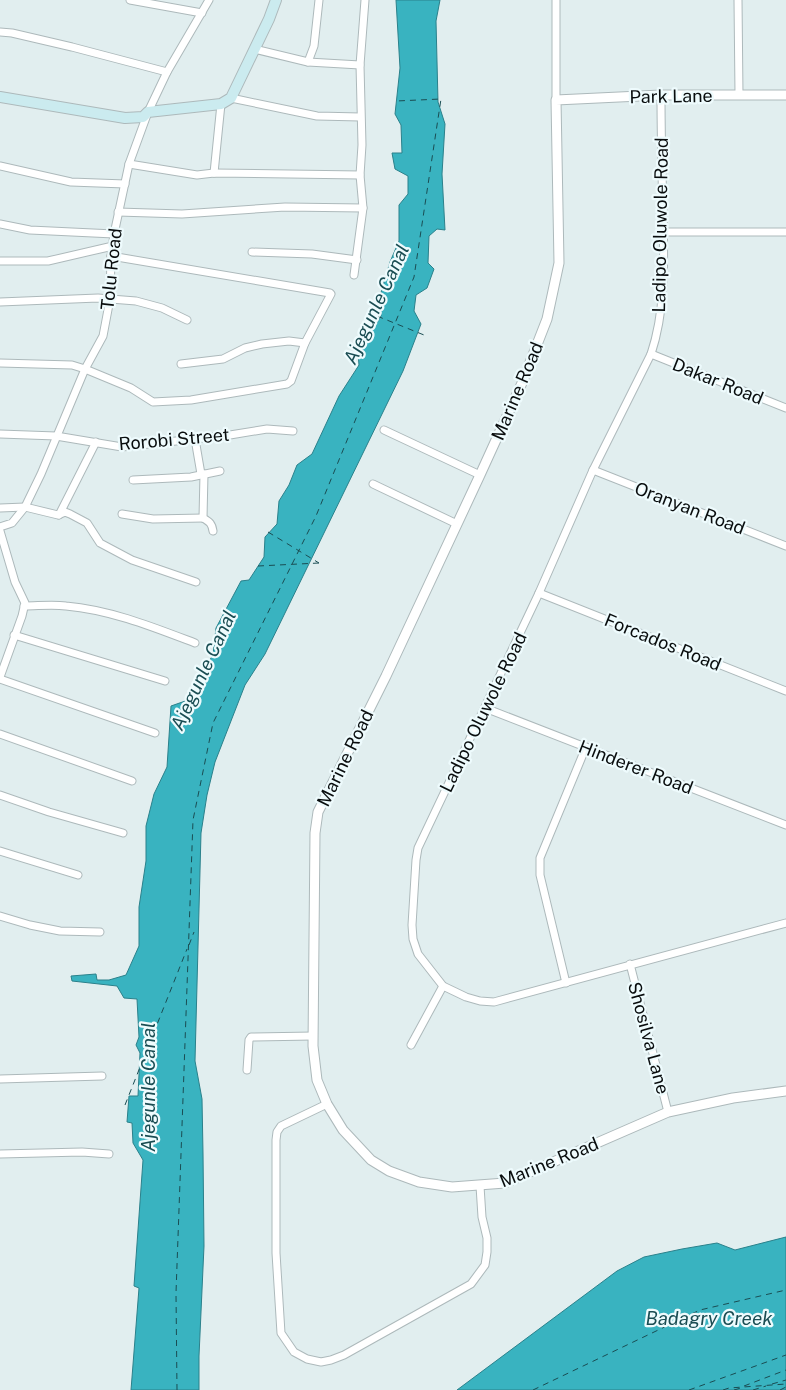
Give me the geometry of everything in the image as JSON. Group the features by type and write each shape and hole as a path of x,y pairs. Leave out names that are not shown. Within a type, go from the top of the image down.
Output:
{"main road":[{"path":"0,97 125,118 143,117 148,112 221,104 231,98 269,19 276,0"}],"street":[{"path":"130,0 202,13"},
{"name":"Tolu Road","path":"0,527 12,523 25,507 41,474 85,369 103,336 110,299 111,256 114,234 129,164 148,112 167,72 209,0"},
{"path":"308,62 314,46 319,0"},
{"path":"354,275 363,208 360,175 362,145 360,66 365,0"},
{"name":"Marine Road","path":"556,0 559,263 548,319 522,383 386,676 318,812 315,833 313,1036 318,1080 327,1104 343,1130 370,1160 389,1171 419,1182 452,1187 505,1183 668,1112 733,1098 786,1091"},
{"path":"738,0 739,94"},
{"path":"0,32 72,46 167,72"},
{"path":"254,49 308,62 360,66"},
{"name":"Park Lane","path":"556,100 661,95 786,95"},
{"name":"Ladipo Oluwole Road","path":"661,95 662,305 651,354 593,470 539,593 422,838 416,860 412,925 413,939 418,954 443,986 466,997 494,1002 786,923"},
{"path":"231,98 317,116 360,117"},
{"path":"214,173 221,104"},
{"path":"129,164 197,175 214,173 360,175"},
{"path":"0,166 71,182 125,184"},
{"path":"118,212 182,214 285,207 363,208"},
{"path":"0,224 30,230 114,234"},
{"path":"663,232 786,232"},
{"path":"0,261 48,261 113,246"},
{"path":"252,252 312,254 357,260"},
{"path":"0,363 72,365 131,388 154,402 191,400 287,384 291,381 304,343 331,293 111,256"},
{"path":"0,302 98,298 136,301 154,305 187,320"},
{"path":"181,364 223,359 245,348 262,344 289,341 304,343"},
{"name":"Dakar Road","path":"651,354 786,408"},
{"name":"Rorobi Street","path":"0,434 56,436 122,448 267,429 293,431"},
{"path":"384,430 480,474"},
{"path":"195,439 203,474 203,518"},
{"path":"58,516 96,442"},
{"name":"Oranyan Road","path":"593,470 786,546"},
{"path":"133,480 191,476 220,471"},
{"path":"373,484 456,524"},
{"path":"0,508 25,507 58,516 65,512 87,523 100,542 132,560 196,582"},
{"path":"122,514 153,520 203,518 210,522 212,531"},
{"path":"0,531 15,582 25,603 0,678 155,733"},
{"name":"Forcados Road","path":"539,593 786,690"},
{"path":"24,606 64,605 99,611 135,620 194,643"},
{"path":"14,635 166,681"},
{"name":"Hinderer Road","path":"485,708 786,826"},
{"path":"0,734 132,780"},
{"path":"566,983 540,875 540,858 586,747"},
{"path":"0,795 123,833"},
{"path":"0,851 78,875"},
{"path":"0,916 60,931 100,932"},
{"name":"Shosilva Lane","path":"630,964 668,1112"},
{"path":"410,1045 443,986"},
{"path":"246,1070 249,1040 251,1037 313,1036"},
{"path":"0,1079 102,1076"},
{"path":"327,1104 281,1126 277,1132 276,1253 281,1333 294,1352 307,1359 321,1362 332,1360 471,1284 485,1265 487,1252 480,1186"},
{"path":"0,1154 82,1152 109,1154"}],"water":[{"name":"Ajegunle Canal","path":"396,0 440,0 436,21 438,102 445,124 442,174 445,230 437,229 429,236 428,263 434,269 427,288 416,295 414,311 421,324 403,371 265,654 245,685 215,762 201,833 195,1061 202,1099 203,1153 204,1246 199,1390 131,1390 139,1288 134,1286 143,1160 133,1143 132,1123 127,1122 129,1096 138,1096 140,1053 136,1045 139,1037 137,999 124,998 117,986 72,981 71,976 96,974 97,980 109,980 126,975 139,946 139,907 146,861 146,826 154,794 167,767 171,706 191,699 196,681 213,655 216,628 241,581 249,580 264,557 265,537 277,524 279,501 289,485 297,465 312,454 339,396 359,365 358,353 381,316 380,296 390,262 399,241 399,205 408,194 408,176 395,169 392,153 402,153 401,125 395,114 400,68"},
{"name":"Badagry Creek","path":"786,1237 786,1390 457,1390 617,1271 644,1257 717,1243 735,1250"}],"ferry route":[{"path":"177,1390 176,1293 193,820 213,723 316,516 414,277 441,99 396,101"},
{"path":"367,312 424,335"},
{"path":"268,532 319,563"},
{"path":"258,566 319,563"},
{"path":"189,945 194,932"},
{"path":"125,1105 187,949"},
{"path":"533,1390 700,1310 786,1290"},
{"path":"689,1390 786,1355"},
{"path":"744,1386 786,1370"},
{"path":"772,1384 786,1380"},
{"path":"723,1390 786,1384"},
{"path":"753,1390 766,1386"},
{"path":"780,1390 786,1387"},
{"path":"734,1390 741,1388"}]}
